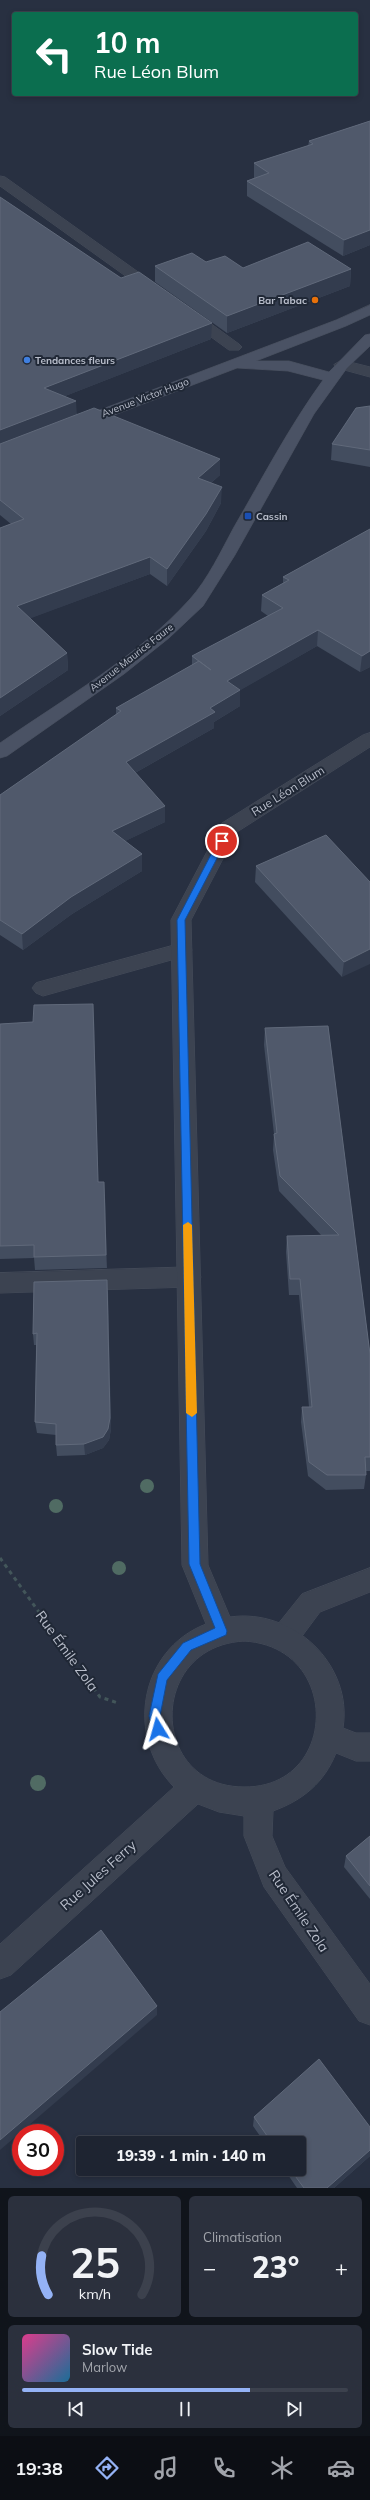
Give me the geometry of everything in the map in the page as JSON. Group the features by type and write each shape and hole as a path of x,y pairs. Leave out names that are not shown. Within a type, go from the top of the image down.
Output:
{"street":[{"path":"0,180 234,347"},
{"name":"Avenue Victor Hugo","path":"64,429 341,323 370,309"},
{"name":"Avenue Maurice Faure","path":"0,752 118,670 163,634 196,602 227,555 307,413 337,371 370,338"},
{"name":"Avenue Victor Hugo","path":"223,367 248,364 289,366 337,371"},
{"path":"337,371 370,372"},
{"name":"Rue Léon Blum","path":"222,1631 195,1564 181,920 229,828 370,739"},
{"path":"44,988 182,950"},
{"path":"0,1283 189,1277"},
{"path":"284,1638 311,1603 370,1580"},
{"path":"254,1628 284,1638 308,1656 324,1679 333,1708 330,1737 317,1766 291,1788 259,1800 226,1799 196,1786 166,1756 154,1716 162,1678 187,1647 222,1631 254,1628"},
{"path":"330,1737 356,1748 370,1747"},
{"name":"Rue Jules Ferry","path":"0,1964 196,1786"},
{"name":"Rue Émile Zola","path":"259,1800 258,1836 274,1877 370,2010"}],"path":[{"name":"Rue Émile Zola","path":"0,1558 100,1697 154,1716"}],"building":[{"path":"370,121 370,230 344,240 247,181 269,173 254,163 313,144 309,141"},
{"path":"0,197 121,278 139,272 212,323 44,388 76,401 0,430"},
{"path":"308,242 351,269 227,316 155,266 192,253 206,262 225,256 243,268"},
{"path":"370,406 370,450 332,444 356,408"},
{"path":"94,408 220,459 198,478 222,487 206,514 167,569 150,557 17,606 67,653 0,698 0,528 24,519 0,500 0,444"},
{"path":"370,529 370,651 362,656 318,630 227,681 240,690 210,708 215,712 126,762 165,806 112,831 142,854 71,897 22,934 0,920 0,795 121,711 116,708 199,661 192,656 283,608 262,595 289,580 283,577"},
{"path":"326,835 370,882 370,949 344,962 256,866"},
{"path":"93,1004 98,1182 104,1182 106,1255 34,1257 34,1245 0,1246 0,1024 33,1022 34,1005"},
{"path":"328,1026 370,1354 370,1457 365,1457 366,1475 327,1475 309,1462 302,1407 312,1407 300,1279 290,1279 287,1236 339,1235 280,1176 274,1134 277,1133 265,1028"},
{"path":"107,1280 110,1418 108,1429 103,1437 84,1444 56,1445 56,1424 35,1422 37,1333 33,1334 34,1282"},
{"path":"370,1836 370,1886 346,1856"},
{"path":"101,1930 157,2006 19,2124 12,2124 12,2130 0,2140 0,2012"},
{"path":"319,2059 370,2127 370,2150 327,2188 304,2188 295,2176 306,2176 306,2136 267,2136 254,2117"}],"slow traffic":[{"path":"188,1225 192,1413"}],"place":[{"name":"Bar Tabac","path":"315,300"},
{"name":"Tendances fleurs","path":"27,360"},
{"name":"Cassin","path":"248,516"}],"route":[{"path":"158,1729 154,1716 162,1678 187,1647 222,1631 208,1601 195,1564 181,920 222,841"}]}
